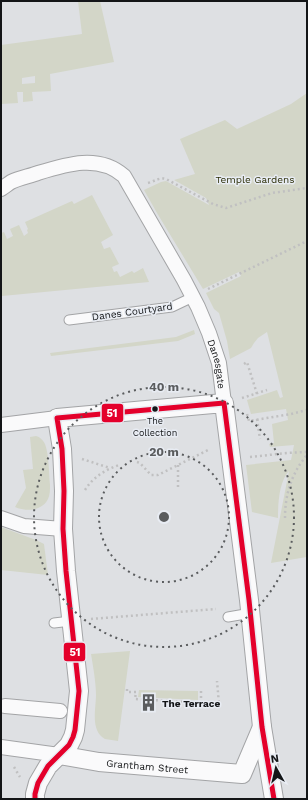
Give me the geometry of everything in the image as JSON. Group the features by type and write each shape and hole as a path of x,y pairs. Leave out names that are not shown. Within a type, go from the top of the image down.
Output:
{"street":[{"name":"Danesgate","path":"4,182 72,164 94,163 118,170 130,186 193,297 209,333 219,363 250,613 262,727 274,799"},
{"path":"1,425 62,415 224,403"},
{"path":"35,799 38,783 48,766 69,745 73,737 79,691 63,529 64,491 62,415"},
{"path":"1,518 24,526 63,529"},
{"path":"5,706 60,711"},
{"name":"Grantham Street","path":"1,747 99,762 242,774 262,727"}],"lane":[{"name":"Danes Courtyard","path":"70,320 172,307 193,297"},
{"path":"228,617 250,613"}],"path":[{"path":"159,179 166,179 213,204 226,208 272,193 307,188"},
{"path":"209,289 307,241"},
{"path":"244,364 247,362 257,394"},
{"path":"245,401 245,397 267,390"},
{"path":"246,408 249,421 307,410"},
{"path":"257,419 260,440"},
{"path":"137,462 140,462 151,474 158,475 214,447"},
{"path":"230,459 287,453 307,454"},
{"path":"285,518 286,498 289,487 298,467 307,454"},
{"path":"88,460 110,468"},
{"path":"178,465 178,487"},
{"path":"84,492 93,480 100,474 110,468 119,466"},
{"path":"71,621 227,608 228,617"},
{"path":"127,689 127,692 136,692 135,699 218,704 217,681"},
{"path":"201,691 201,703"},
{"path":"10,764 17,772 21,781"}],"green space":[{"path":"78,1 100,1 114,62 50,74 51,91 32,92 33,101 23,102 23,92 17,92 18,103 1,104 1,45 82,34","holes":["35,76 35,83 22,84 22,78"]},
{"name":"Temple Gardens","path":"307,93 307,557 271,563 289,471 281,487 278,518 252,512 246,465 291,460 294,445 270,447 269,444 274,443 272,424 288,420 286,409 251,414 247,400 277,390 280,398 283,397 267,332 258,338 251,348 230,359 227,341 219,313 214,309 206,293 241,276 239,272 203,289 144,190 166,181 209,205 206,198 174,180 195,174 180,139 225,120 237,129 291,104"},
{"path":"92,195 113,235 101,242 104,249 110,247 119,264 112,267 114,272 117,271 120,277 132,271 134,273 143,268 149,282 2,296 1,233 4,232 7,239 13,236 10,229 19,225 24,236 28,233 25,222 72,201 74,204"},
{"path":"194,330 195,334 178,341 51,356 50,353 176,337"},
{"path":"36,436 42,440 46,448 50,494 42,506 24,510 15,507 26,488 23,470 33,469 30,437"},
{"path":"1,527 44,544 48,575 1,570"},
{"path":"130,651 118,741 105,739 97,731 95,719 96,690 91,654"},
{"path":"139,690 198,691 198,700 138,697"}],"transit line":[{"name":"51","path":"35,799 38,783 48,766 69,745 73,737 79,691 66,571 63,529 64,491 62,449 57,418 224,403 249,600 262,727 274,799"}],"place":[{"name":"The Collection","path":"155,409"},
{"name":"The Terrace","path":"149,703"}]}
